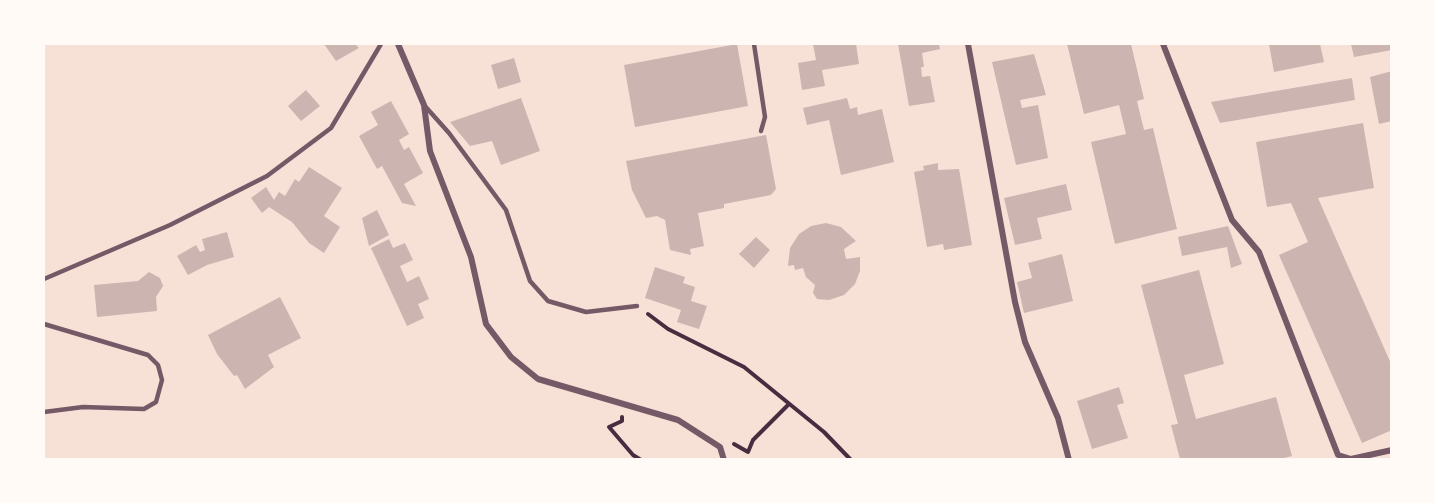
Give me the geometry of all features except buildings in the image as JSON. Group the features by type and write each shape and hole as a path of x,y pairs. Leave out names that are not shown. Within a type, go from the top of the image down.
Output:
{"street":[{"path":"398,44 424,105 430,151 471,257 486,324 511,357 538,379 678,420 720,447 724,459"},
{"path":"968,44 1025,342 1058,418 1069,459"},
{"path":"1163,44 1232,220 1259,252 1338,456 1351,459 1392,450"}],"lane":[{"path":"44,279 170,225 267,176 331,128 381,44"},
{"path":"754,44 765,117 761,131"},
{"path":"424,105 449,133 506,210 530,281 548,301 586,312 638,306"},
{"path":"44,324 148,356 158,365 162,380 156,402 144,409 83,407 44,412"}],"path":[{"path":"638,306 668,329 744,367 824,432 851,459"},
{"path":"730,441 748,452 753,440 789,404"},
{"path":"622,405 622,422 609,427 633,455 641,459"}]}
